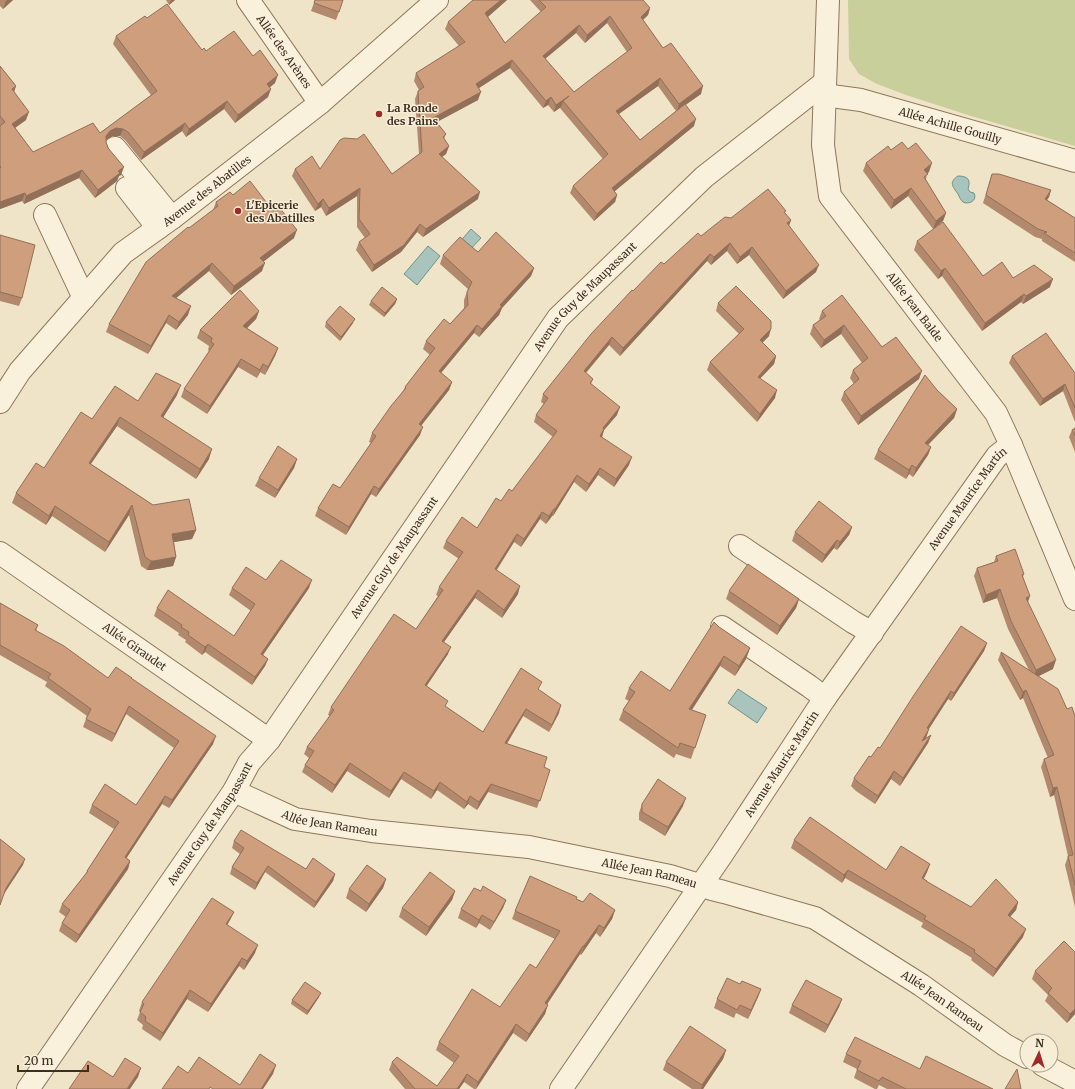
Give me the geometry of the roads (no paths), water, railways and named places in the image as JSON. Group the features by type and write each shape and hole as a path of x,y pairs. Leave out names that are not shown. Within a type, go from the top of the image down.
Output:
{"street":[{"name":"Allée des Arènes","path":"248,0 320,103"},
{"name":"Avenue des Abatilles","path":"0,402 20,371 123,253 165,223 320,103 437,0"},
{"name":"Allée Jean Balde","path":"828,0 822,145 830,196 996,413 1011,445 1075,599"},
{"name":"Allée Achille Gouilly","path":"824,89 1075,161"},
{"name":"Avenue Guy de Maupassant","path":"28,1089 234,791 249,763 269,740 558,318 704,177 824,89"},
{"path":"115,148 165,223"},
{"path":"127,188 165,223"},
{"path":"45,215 84,298"},
{"name":"Avenue Maurice Martin","path":"561,1089 701,886 825,698 997,456 1011,445"},
{"path":"740,546 852,622 872,633"},
{"name":"Allée Giraudet","path":"0,553 269,740"},
{"path":"722,627 825,698"},
{"name":"Allée Jean Rameau","path":"234,791 295,819 371,831 529,847 670,876 815,918 921,985 1005,1045 1019,1053"},
{"path":"1058,1073 1075,1082"}],"water":[{"path":"958,176 968,179 968,189 970,192 974,193 975,196 972,202 965,203 962,201 954,189 952,182"},
{"path":"471,229 481,238 468,252 457,245"},
{"path":"428,246 440,256 417,285 404,274"},
{"path":"738,689 767,708 757,723 728,703"}],"place":[{"name":"La Ronde des Pains","path":"379,114"},
{"name":"L'Epicerie des Abatilles","path":"238,211"}]}
